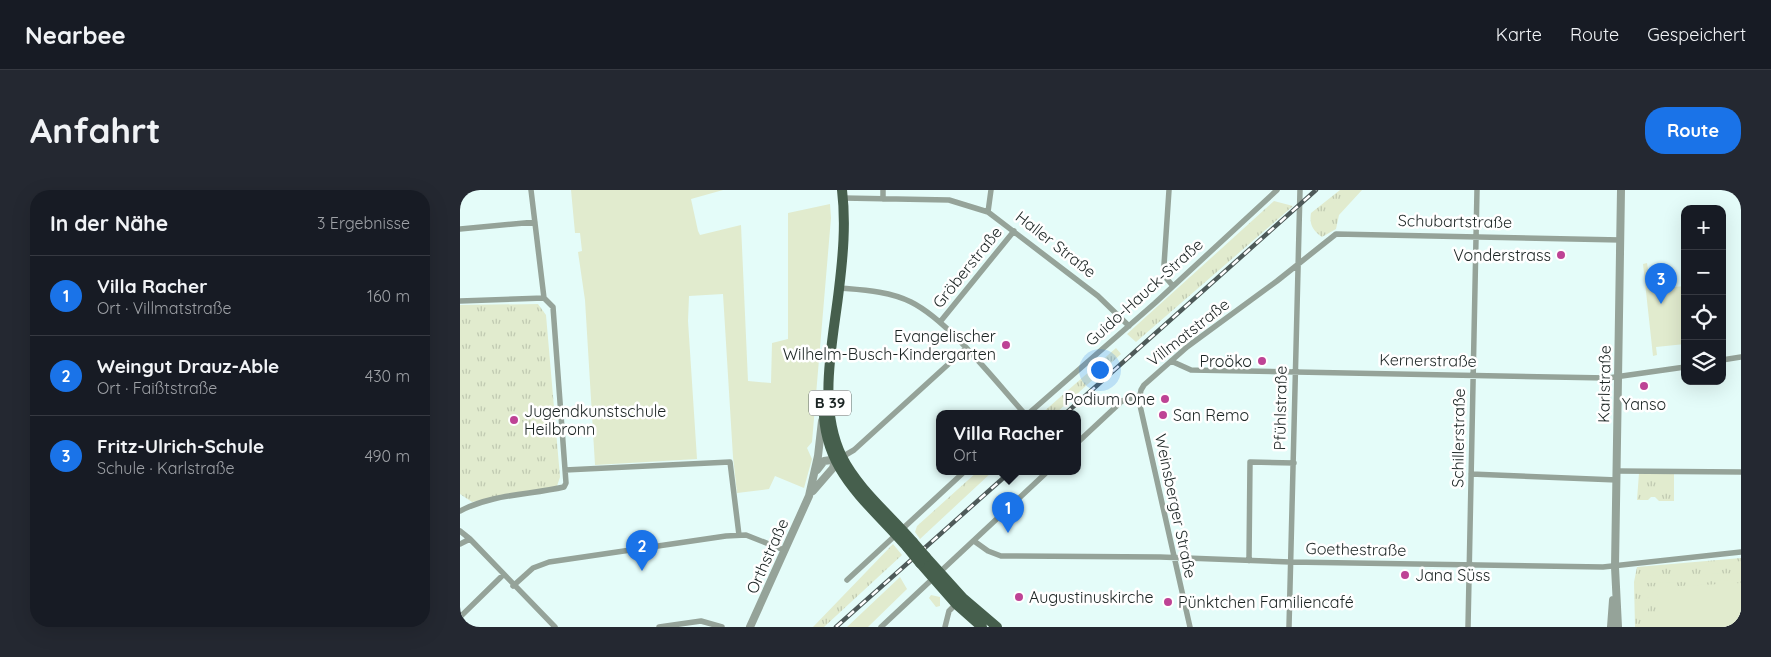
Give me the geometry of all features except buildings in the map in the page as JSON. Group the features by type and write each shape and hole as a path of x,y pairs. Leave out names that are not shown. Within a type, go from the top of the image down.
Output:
{"main road":[{"name":"B 39","path":"843,194 844,222 839,288 823,406 828,445 937,576 956,604 982,627"},
{"name":"B 39","path":"832,347 830,406 838,459"},
{"name":"B 39","path":"937,576 997,627"}],"street":[{"path":"460,511 492,498 552,490 564,487 566,483 553,307 544,298 531,190"},
{"path":"883,198 884,190"},
{"path":"988,212 991,190"},
{"path":"1168,190 1164,265 1167,279 1173,286"},
{"name":"Guido-Hauck-Straße","path":"1032,410 1129,326 1277,190"},
{"path":"1292,190 1299,190"},
{"name":"Pfühlstraße","path":"1289,627 1294,463 1294,372 1299,264 1299,190"},
{"name":"Schillerstraße","path":"1468,627 1477,190"},
{"name":"Karlstraße","path":"1618,627 1615,567 1617,378 1622,190"},
{"name":"Haller Straße","path":"843,194 883,198 948,200 988,212 1098,296 1129,326"},
{"path":"460,228 535,222"},
{"name":"Gröberstraße","path":"940,322 1014,231"},
{"name":"Schubartstraße","path":"1299,264 1330,238 1339,233 1621,240"},
{"name":"Villmatstraße","path":"1139,396 1144,385 1187,347 1299,264"},
{"path":"839,288 894,295 911,302 940,322 1023,410"},
{"path":"460,300 544,298"},
{"path":"816,471 824,461 838,459 854,450 965,349"},
{"path":"1726,359 1741,357"},
{"name":"Kernerstraße","path":"1171,361 1191,370 1617,378 1681,368"},
{"path":"1081,439 1122,400 1139,396"},
{"name":"Weinsberger Straße","path":"1139,396 1189,625"},
{"name":"Orthstraße","path":"750,627 809,496 816,471 823,406"},
{"name":"Orthstraße","path":"809,496 833,468 838,459"},
{"path":"565,470 730,462 739,534"},
{"path":"1249,561 1250,462 1294,463"},
{"path":"1617,471 1741,472"},
{"path":"1471,474 1617,480"},
{"path":"848,580 961,475"},
{"path":"881,627 1044,475"},
{"path":"460,532 470,539 513,586 555,627"},
{"path":"513,586 533,568 549,562 739,534 784,550"},
{"path":"460,544 470,539"},
{"name":"Goethestraße","path":"974,541 988,551 1001,556 1173,557 1290,562 1615,567 1741,552"},
{"path":"460,617 503,575"},
{"name":"Karlstraße","path":"1611,627 1615,578"},
{"path":"945,627 949,611 956,604"},
{"path":"660,627 701,621 722,627"}],"green space":[{"path":"571,190 723,190 691,199 698,231 700,235 741,225 748,381 771,383 772,343 788,339 788,213 830,204 831,218 812,442 807,448 812,459 804,488 775,476 769,489 737,493 723,294 689,296 688,321 697,459 595,465 585,300 578,252 582,251 580,233 575,233"},
{"path":"1340,190 1362,190 1339,215 1336,229 1322,237 1312,227 1311,213"},
{"path":"1274,201 1293,206 1136,342 1127,334"},
{"path":"1647,263 1651,289 1681,286 1681,344 1656,347 1657,355 1653,356 1643,264"},
{"path":"538,304 546,315 560,477 557,486 472,502 460,494 460,305"},
{"path":"1116,348 1121,354 1059,410 1046,410"},
{"path":"1639,473 1674,474 1674,501 1659,501 1655,497 1651,497 1648,500 1637,500"},
{"path":"974,475 989,475 920,539 915,532 917,526"},
{"path":"893,544 902,555 824,627 813,627"},
{"path":"1741,558 1741,627 1635,627 1634,582 1637,567"},
{"path":"1741,573 1741,580 1646,583 1646,576"},
{"path":"900,577 907,589 868,627 847,627"},
{"path":"1741,583 1741,627 1658,627 1657,593 1648,609 1650,627 1645,627 1643,615 1645,605 1650,595 1658,587"},
{"path":"931,595 940,597 940,606 936,607 929,598"}],"railway":[{"path":"1069,410 1316,190"},
{"path":"836,627 1007,475"}],"place":[{"name":"Vonderstrass","path":"1561,255"},
{"name":"Fritz-Ulrich-Schule","path":"1661,304"},
{"name":"Evangelischer Wilhelm-Busch-Kindergarten","path":"1006,345"},
{"name":"Proöko","path":"1262,361"},
{"name":"Yanso","path":"1644,386"},
{"name":"Podium One","path":"1165,399"},
{"name":"San Remo","path":"1163,415"},
{"name":"Jugendkunstschule Heilbronn","path":"514,420"},
{"name":"Villa Racher","path":"1008,533"},
{"name":"Weingut Drauz-Able","path":"642,571"},
{"name":"Jana Süss","path":"1405,575"},
{"name":"Augustinuskirche","path":"1019,597"},
{"name":"Pünktchen Familiencafé","path":"1168,602"}]}
